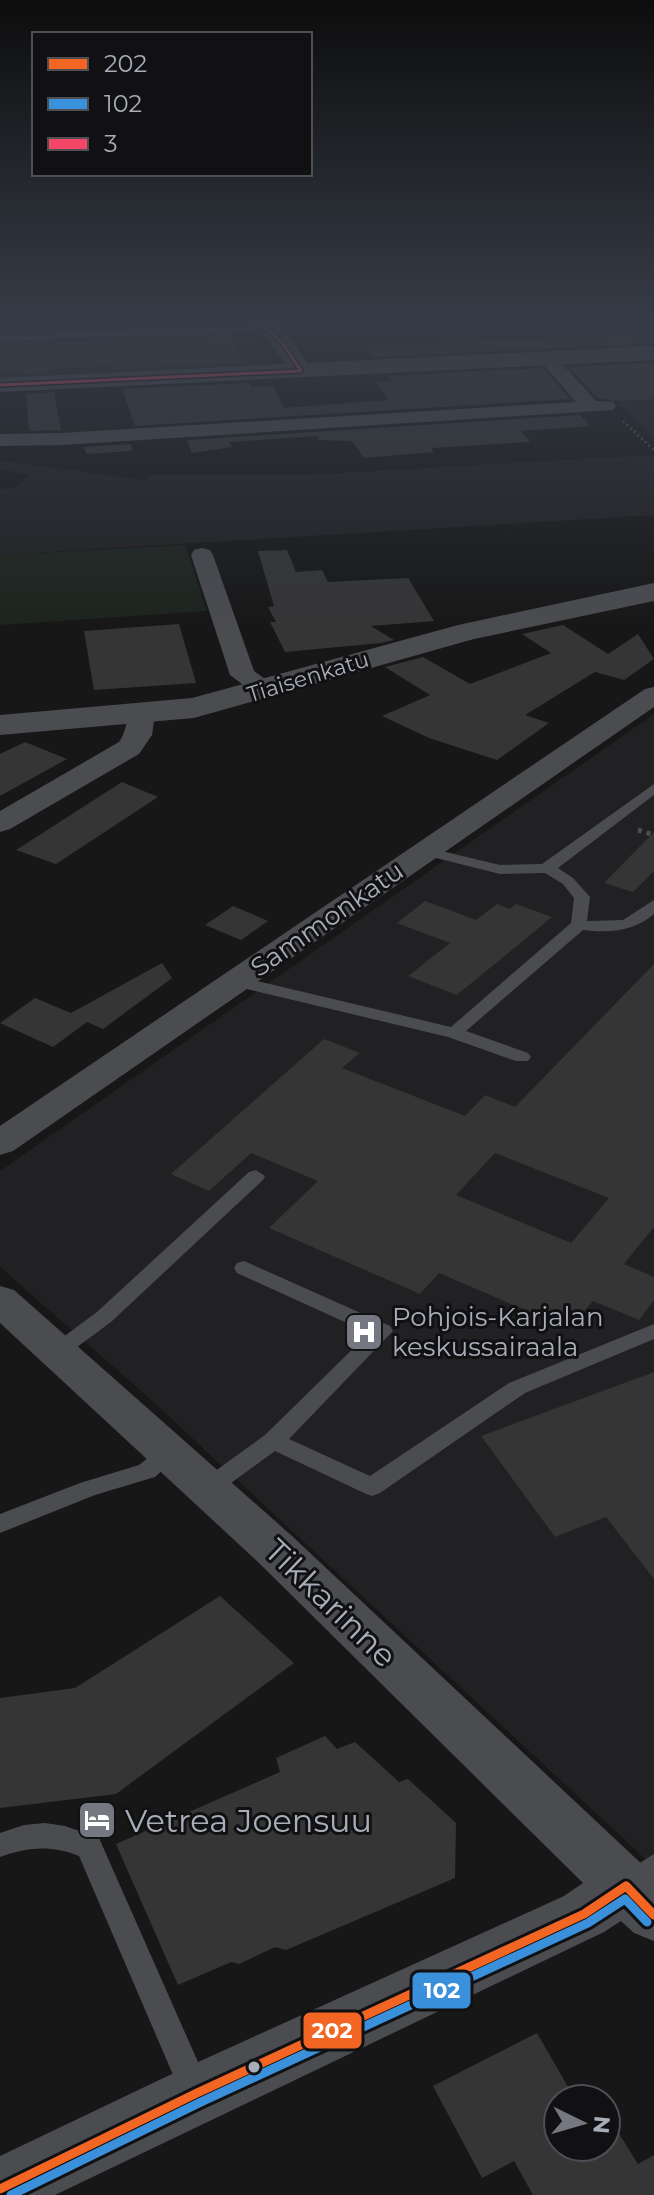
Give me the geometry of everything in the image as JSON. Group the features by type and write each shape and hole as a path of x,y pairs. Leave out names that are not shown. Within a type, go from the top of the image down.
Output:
{"street":[{"path":"0,440 332,422"},
{"path":"202,555 243,675 267,690"},
{"name":"Tiaisenkatu","path":"0,725 194,708 469,631 654,592"},
{"name":"Sammonkatu","path":"0,1143 654,695"},
{"path":"0,823 129,748 138,735 142,714"},
{"name":"Tikkarinne","path":"0,1300 645,1890"},
{"path":"0,2189 197,2093 584,1914 645,1890"}],"lane":[{"path":"425,851 467,865 510,870 548,868 654,788"},
{"path":"454,1033 579,925 582,897 568,881 548,868"},
{"path":"579,925 612,929 632,924 654,905"},
{"path":"236,981 454,1033 522,1057"},
{"path":"58,1351 104,1317 256,1176"},
{"path":"208,1488 273,1441 383,1331 244,1268"},
{"path":"273,1441 372,1487 517,1388 654,1331"},
{"path":"0,1524 88,1489 147,1471 170,1453"},
{"path":"0,1845 18,1838 58,1834 89,1847 197,2093"}],"path":[{"path":"620,422 654,450"}],"shaded area":[{"path":"638,422 654,422 654,439"},
{"path":"654,455 654,515 0,555 0,489 15,488 29,475 0,469 0,461 146,480 150,475 304,475"},
{"path":"185,545 207,611 0,625 0,555"},
{"name":"Pohjois-Karjalan keskussairaala","path":"654,714 654,1867 149,1398 0,1267 0,1171"}],"building":[{"path":"28,422 60,422 61,430 29,431"},
{"path":"134,422 192,422 135,426"},
{"path":"463,422 587,422 591,426 521,431 530,442 431,448 434,452 364,458 352,441 319,440 317,436 229,442 232,447 192,453 187,440"},
{"path":"131,444 132,451 86,454 84,447"},
{"path":"287,550 296,572 322,570 328,582 408,578 434,621 371,626 394,640 381,643 285,652 270,622 276,622 268,607 274,606 258,551"},
{"path":"179,624 196,683 94,690 84,631"},
{"path":"563,625 608,654 638,634 654,659 624,680 595,672 525,715 549,723 497,760 429,738 382,716 430,695 385,667 423,657 470,684 551,653 522,634"},
{"path":"25,742 67,759 0,796 0,754"},
{"path":"122,782 158,797 56,864 16,850"},
{"path":"654,832 654,871 633,892 604,883"},
{"path":"425,901 476,920 497,904 510,909 516,904 552,917 457,995 408,976 450,943 397,923"},
{"path":"233,906 268,921 241,940 205,925"},
{"path":"162,963 172,978 103,1029 87,1022 53,1047 0,1023 35,998 71,1013"},
{"path":"654,964 654,1227 624,1264 654,1277 654,1300 639,1320 593,1301 569,1329 439,1273 420,1294 269,1228 318,1181 251,1153 209,1191 171,1174 324,1039 360,1053 342,1068 465,1116 485,1095 515,1107","holes":["495,1153 609,1198 571,1243 456,1195"]},
{"path":"654,1372 654,1579 606,1517 555,1537 481,1436"},
{"path":"220,1596 294,1663 116,1794 0,1808 0,1698 75,1688"},
{"path":"325,1736 337,1749 355,1742 399,1782 408,1779 456,1823 455,1878 286,1950 275,1947 239,1964 231,1962 178,1985 116,1844 280,1772 276,1758"},
{"path":"537,2033 566,2083 542,2083 542,2163 622,2163 622,2138 638,2164 654,2155 654,2195 533,2195 514,2161 482,2178 433,2086"}],"transit line":[{"name":"202","path":"0,2189 197,2093 584,1914 626,1886 654,1915"},
{"name":"102","path":"11,2195 201,2102 588,1923 625,1899 647,1922"}],"place":[{"name":"Pohjois-Karjalan keskussairaala","path":"364,1332"},
{"name":"Vetrea Joensuu","path":"97,1820"}]}
